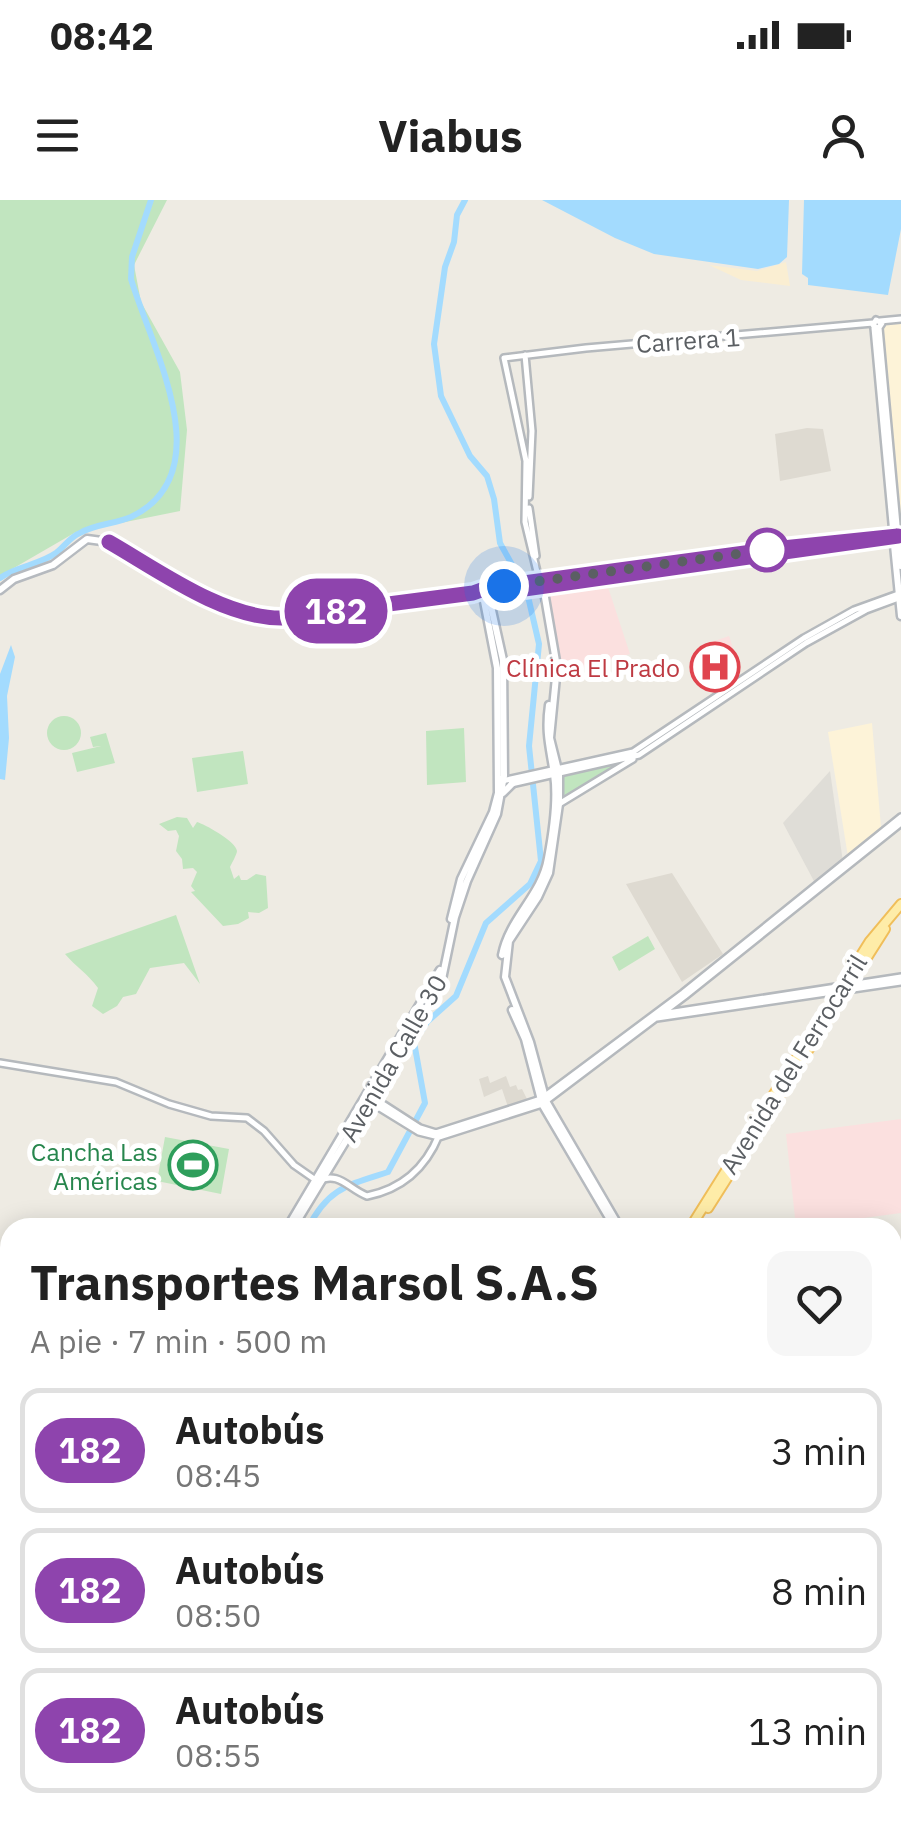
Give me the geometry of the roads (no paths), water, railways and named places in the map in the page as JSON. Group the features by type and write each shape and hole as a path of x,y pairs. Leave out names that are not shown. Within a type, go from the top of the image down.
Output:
{"main road":[{"path":"895,536 901,566"},
{"path":"895,536 901,616"},
{"path":"0,590 14,580 53,565 87,539 109,542 230,609 266,618 895,536"},
{"path":"898,582 888,599 900,607"},
{"path":"538,584 552,667 546,738 559,804 549,873 512,934 505,966 508,986 530,1042 543,1100"},
{"name":"Avenida Calle 30","path":"369,1098 441,984 455,917 503,794 503,660 491,604 494,591"},
{"name":"Avenida Calle 30","path":"296,1218 436,982 461,879 505,781 494,591"},
{"path":"552,773 554,806 545,871 509,932 501,968 504,989 525,1039 543,1100 612,1218"},
{"name":"Avenida del Ferrocarril","path":"845,988 849,966 901,907"},
{"name":"Avenida del Ferrocarril","path":"699,1218 901,907"}],"street":[{"name":"Carrera 1","path":"538,584 525,522 526,461 504,358 877,325 901,319"},
{"path":"877,325 895,536"},
{"path":"525,355 532,430 529,522 538,584"},
{"path":"552,773 634,752 804,638 854,610 900,595"},
{"path":"559,804 806,642 888,599"},
{"path":"505,781 639,755"},
{"path":"369,1098 419,1130 439,1135 543,1100 656,1017 901,820"},
{"path":"656,1017 901,979"},
{"path":"0,1063 116,1082 211,1116 247,1118 264,1130 294,1165 321,1179 332,1176 343,1180 367,1196 412,1177 439,1135"}],"water":[{"path":"542,200 789,200 787,257 779,264 758,269 654,254"},
{"path":"804,200 901,200 901,229 888,295 808,285 808,278 802,274"},
{"path":"11,645 15,657 7,696 5,780 0,779 0,674"}],"waterway":[{"path":"0,578 49,557 86,530 131,517 158,497 173,471 177,440 173,407 131,279 132,257 151,200"},
{"path":"314,1218 340,1190 388,1172 425,1103 414,1042 427,1022 456,996 486,923 530,884 541,861 529,746 539,644 527,592 500,543 487,476 470,456 441,396 434,344 445,267 454,242 457,215 465,200"}],"place":[{"name":"Clínica El Prado","path":"715,667"},
{"name":"Cancha Las Américas","path":"193,1165"}]}
